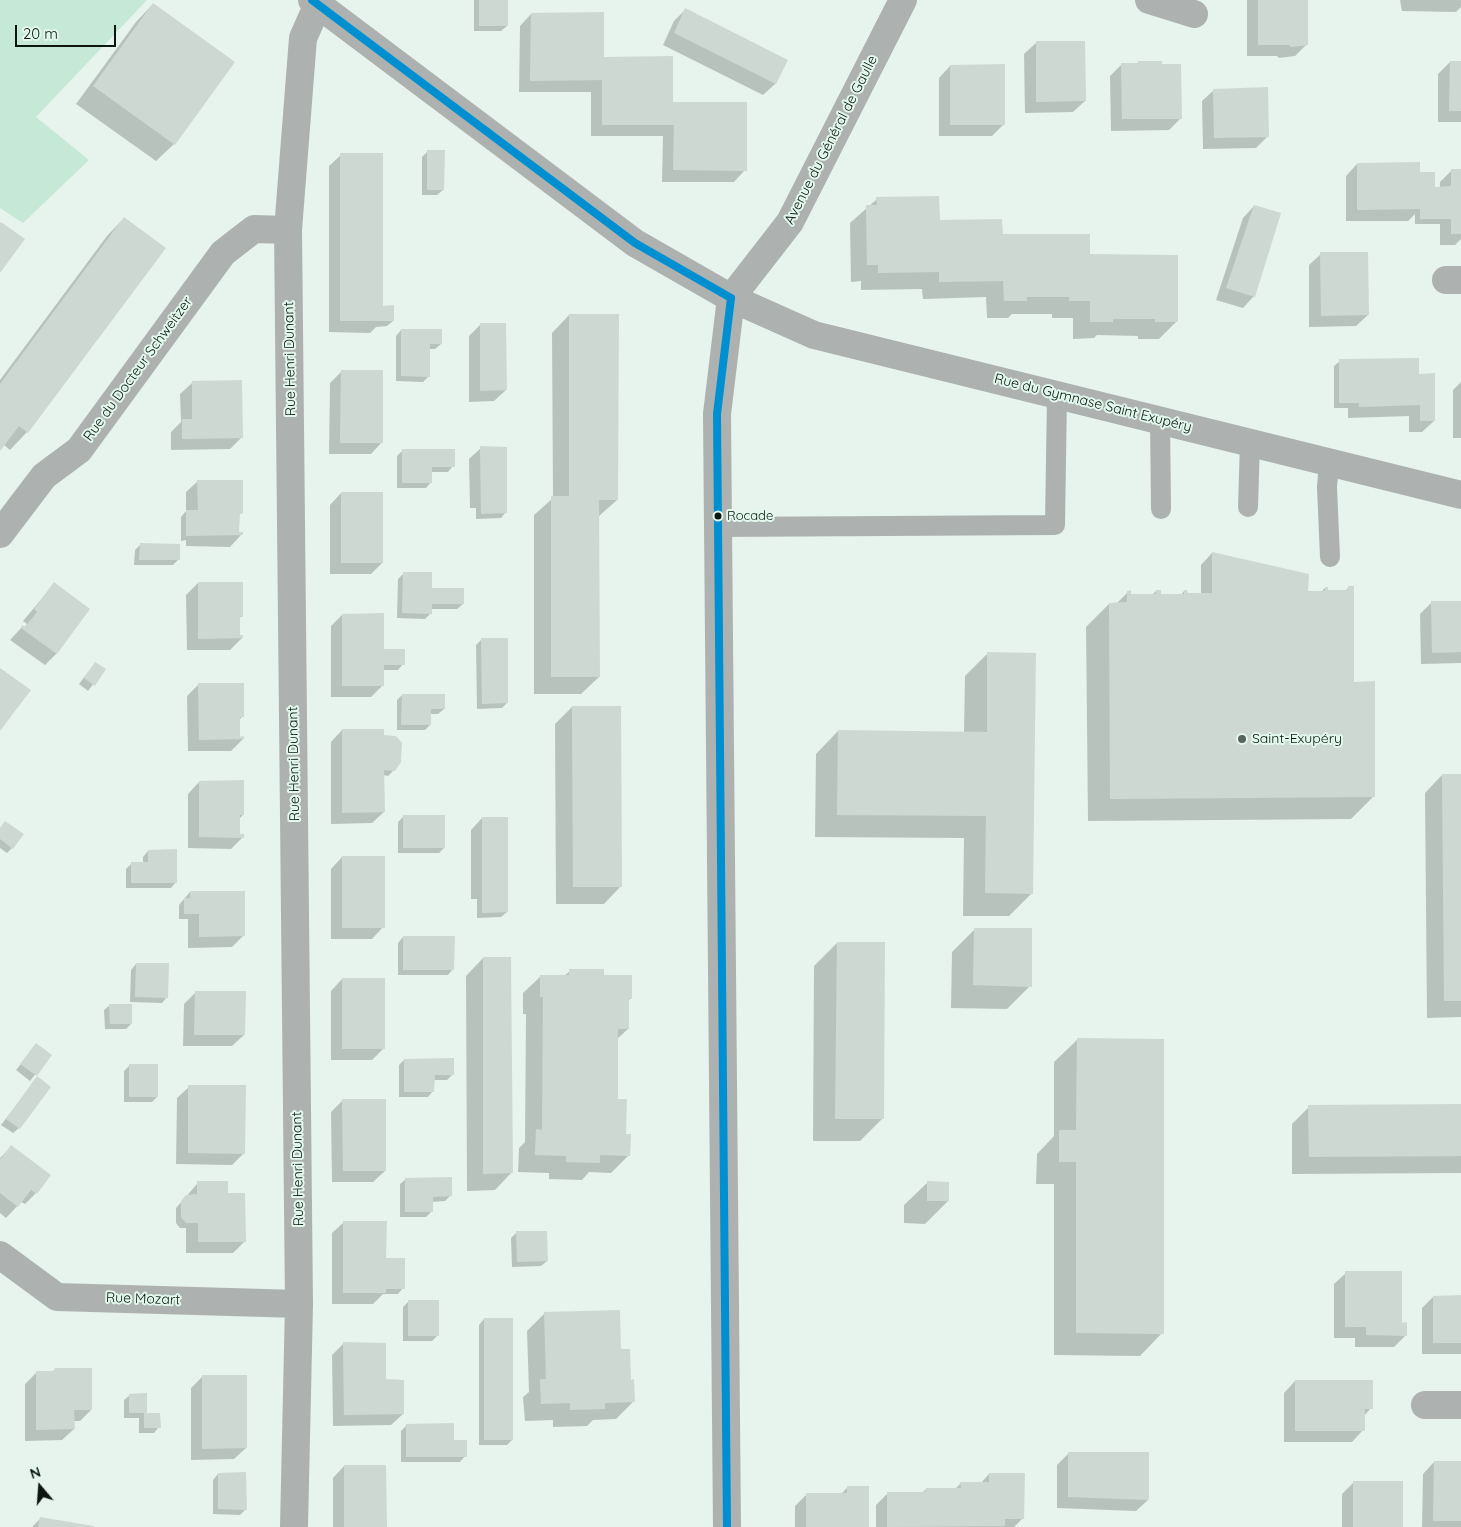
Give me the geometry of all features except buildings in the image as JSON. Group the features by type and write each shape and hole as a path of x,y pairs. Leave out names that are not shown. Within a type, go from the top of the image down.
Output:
{"street":[{"name":"Avenue du Général de Gaulle","path":"730,298 790,222 903,0"},
{"path":"1149,0 1194,14"},
{"name":"Rue Henri Dunant","path":"294,1527 299,1304 288,230 303,38 315,2 635,243 730,298"},
{"name":"Rue du Docteur Schweitzer","path":"0,534 44,476 79,450 223,253 254,229 288,230"},
{"name":"Rue du Gymnase Saint Exupéry","path":"730,298 814,335 1461,495"},
{"path":"727,1527 717,414 730,298"},
{"name":"Rue Mozart","path":"0,1255 57,1297 299,1304"},
{"path":"1425,1405 1461,1405"}],"lane":[{"path":"718,527 1055,524 1057,395"},
{"path":"1160,420 1161,509"},
{"path":"1248,507 1250,442"},
{"path":"1328,462 1327,487 1330,557"}],"green space":[{"path":"0,0 147,0 36,117 89,160 23,223 0,208"}],"transit line":[{"path":"312,0 635,243 731,298"},
{"path":"727,1527 717,414 731,298"}],"place":[{"name":"Rocade","path":"718,516"},
{"name":"Saint-Exupéry","path":"1242,739"}]}
